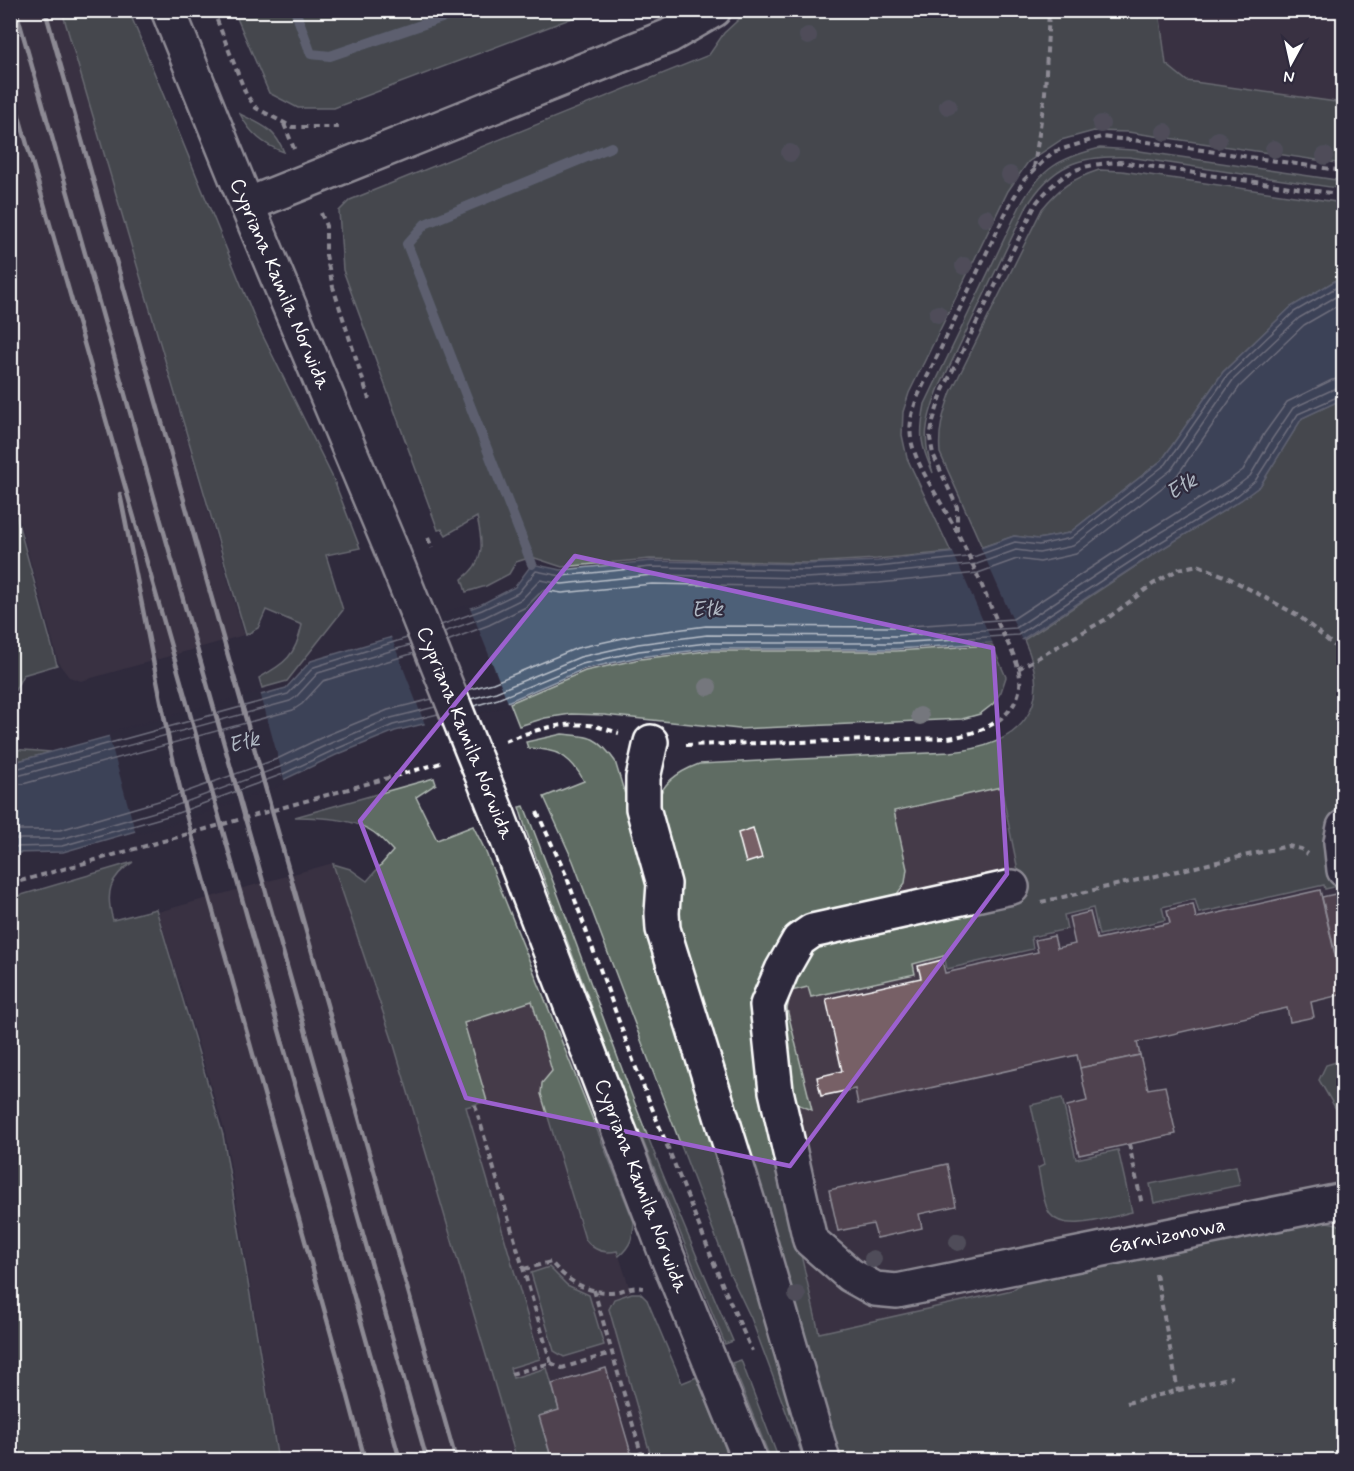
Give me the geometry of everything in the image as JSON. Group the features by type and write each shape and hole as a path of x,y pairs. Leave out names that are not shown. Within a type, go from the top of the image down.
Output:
{"street":[{"name":"Cypriana Kamila Norwida","path":"168,10 392,551 498,814 665,1251 750,1461"},
{"path":"247,205 669,36 714,10"},
{"path":"651,742 643,778 643,808 664,884 663,929 758,1234 824,1461"},
{"path":"1330,865 1341,842 1344,827"},
{"name":"Garnizonowa","path":"1022,896 812,931 799,940 782,970 767,1005 776,1091 810,1240 850,1275 875,1288 897,1291 1344,1200"}],"path":[{"path":"213,10 251,102 256,108 284,124 298,128 331,128 346,125"},
{"path":"1034,168 1045,93 1049,10"},
{"path":"284,124 326,226 326,255 333,288 373,409"},
{"path":"522,735 560,725 590,725 651,742 695,746 948,738 966,736 995,723 1009,711 1017,698 1020,684 1018,669 957,532 917,457 910,430 911,414 1009,206 1024,180 1053,152 1101,137 1344,171"},
{"path":"957,532 957,507 933,454 930,438 933,421 943,390 1037,202 1050,187 1077,168 1097,163 1120,162 1344,195"},
{"path":"1018,669 1108,618 1153,584 1179,569 1198,566 1227,577 1299,616 1344,654"},
{"path":"10,884 439,764"},
{"path":"537,811 566,875 634,1064 723,1286 754,1355"},
{"path":"1022,896 1288,846 1301,849 1330,865"},
{"path":"475,1105 551,1363"},
{"path":"524,1269 551,1262 570,1281 594,1290 614,1292 637,1286 651,1293"},
{"path":"594,1290 643,1461"},
{"path":"710,1362 751,1347"},
{"path":"511,1374 551,1363 562,1368 612,1353"},
{"path":"1127,1403 1232,1377"}],"highlighted area":[{"path":"575,556 993,648 1007,874 790,1166 466,1098 360,821"}],"shaded area":[{"path":"749,10 1159,11 1166,64 1187,81 1343,103 1343,164 1128,132 1094,131 1061,140 1028,162 1008,191 909,393 903,412 902,435 907,458 951,552 806,563 650,559 562,567 532,557 516,562 509,574 486,586 466,592 462,579 475,565 481,551 481,535 477,517 446,535 442,529 438,530 343,270 339,211 350,200 709,55 724,33"},
{"path":"10,11 62,11 244,635 81,681 69,677 59,664 11,491"},
{"path":"62,11 129,11 258,326 333,478 360,548 326,555 343,610 287,681 262,688 259,678 288,658 296,645 302,625 266,610 258,628 246,635"},
{"path":"234,11 591,11 334,108 298,108 269,93"},
{"path":"1131,11 1343,11 1343,131 1144,101"},
{"path":"240,114 271,132 284,152 258,138"},
{"path":"1100,148 1133,150 1343,181 1343,189 1129,157 1096,158 1069,165 1057,172 1046,181 1026,208 938,390 930,412 926,440 933,473 922,439 925,404 1020,206 1036,182 1053,166 1074,156"},
{"path":"1099,170 1122,171 1343,203 1343,276 1291,307 1223,372 1162,460 1069,533 1038,539 1014,536 982,547 940,453 940,429 946,408 951,392 1042,209 1067,185"},
{"path":"1343,399 1343,885 1325,889 1324,885 1199,913 1195,899 1162,907 1165,920 1099,935 1093,908 1064,915 1067,929 1031,937 1033,949 947,969 944,956 913,964 915,974 811,997 808,987 791,991 787,1009 812,1110 792,1102 778,1004 804,951 815,940 1023,895 1001,787 894,811 907,869 905,883 897,894 884,903 808,920 788,933 770,968 758,1003 762,1070 772,1129 819,1333 1012,1290 1028,1279 1322,1221 1337,1224 1344,1228 1343,1460 841,1460 674,906 675,883 658,814 659,800 665,787 678,775 699,764 950,752 995,742 1012,732 1025,720 1033,704 1036,686 1033,664 1024,640 1260,486 1302,418"},
{"path":"11,497 57,665 23,675 11,698"},
{"path":"992,645 1006,677 1001,692 993,704 980,714 962,719 739,729 604,715 571,714 545,718 519,726 510,703 585,671 640,659 707,651 896,651"},
{"path":"1343,729 1343,1460 816,1335 684,838"},
{"path":"562,734 593,739 604,747 615,761 651,882 647,919 649,940 808,1460 804,1460 751,1318 729,1272 573,861 544,797 584,781 568,759 547,750 528,748 526,742"},
{"path":"11,749 51,752 11,763"},
{"path":"434,778 436,784 416,797 437,840 473,826 485,850 634,1222 631,1241 619,1256 617,1251 603,1251 595,1248 585,1239 541,1094 542,1083 552,1071 532,1001 464,1023 487,1101 466,1107 540,1359 510,1368 513,1378 547,1368 559,1410 539,1417 552,1460 517,1460 394,1045 333,864 350,869 367,881 393,851 377,835 359,825 326,818 295,817"},
{"path":"524,806 641,1120 733,1341 725,1344 623,1091 527,833 519,807"},
{"path":"133,862 119,874 111,887 109,902 113,920 156,909 223,1135 278,1460 11,1460 11,898"},
{"path":"333,863 396,1044 518,1460 279,1460 225,1132 158,912"},
{"path":"534,994 634,1302 699,1460 537,1460 407,1032"},
{"path":"1344,1060 1343,1121 1319,1080 1326,1065"},
{"path":"1062,1098 1076,1159 1118,1150 1132,1212 1077,1223 1057,1220 1050,1214 1044,1199 1038,1168 1044,1165 1031,1105"},
{"path":"1236,1166 1240,1185 1154,1203 1150,1184"},
{"path":"549,1267 567,1285 589,1295 604,1345 564,1357 554,1351 531,1273"},
{"path":"640,1293 647,1300 682,1383 697,1377 730,1460 652,1460 609,1309 614,1299"},
{"path":"741,1360 779,1460 771,1460 732,1363"}],"water":[{"name":"Ełk","path":"1343,276 1343,399 1302,418 1260,486 1020,641 896,649 707,649 639,657 584,669 500,705 395,731 285,779 177,819 63,852 11,853 11,763 286,688 311,661 389,638 480,605 515,587 532,564 561,570 651,561 805,564 878,561 975,550 1014,536 1038,539 1069,533 1162,460 1223,372 1291,307"}],"pier":[{"path":"980,546 1023,643 1021,644 994,646 952,550"},
{"path":"469,605 509,705 426,727 390,634"},
{"path":"260,692 285,783 178,822 136,834 108,733"}],"building":[{"path":"753,828 762,858 746,863 738,833"},
{"path":"1320,890 1344,994 1311,1002 1314,1017 1290,1022 1287,1008 1137,1042 1140,1055 1080,1068 1077,1055 858,1104 855,1089 821,1096 817,1077 842,1071 826,999 921,978 918,966 942,960 945,973 1038,952 1035,940 1054,936 1057,948 1075,944 1069,917 1090,912 1097,939 1170,923 1167,910 1193,904 1196,918"},
{"path":"1344,892 1344,987 1343,987 1322,897"},
{"path":"1140,1055 1148,1089 1165,1086 1176,1134 1079,1155 1067,1106 1087,1101 1080,1068"},
{"path":"947,1164 956,1206 919,1214 922,1228 877,1238 873,1224 838,1231 829,1190"},
{"path":"606,1368 633,1460 552,1460 539,1416 559,1410 552,1384"}],"waterway":[{"path":"295,10 311,54 330,56 465,10"},
{"path":"532,564 407,244 425,224 611,147"}],"railway":[{"path":"16,10 427,1460"},
{"path":"45,10 456,1460"},
{"path":"10,85 400,1460"},
{"path":"120,494 170,746 187,818 365,1460"}]}
